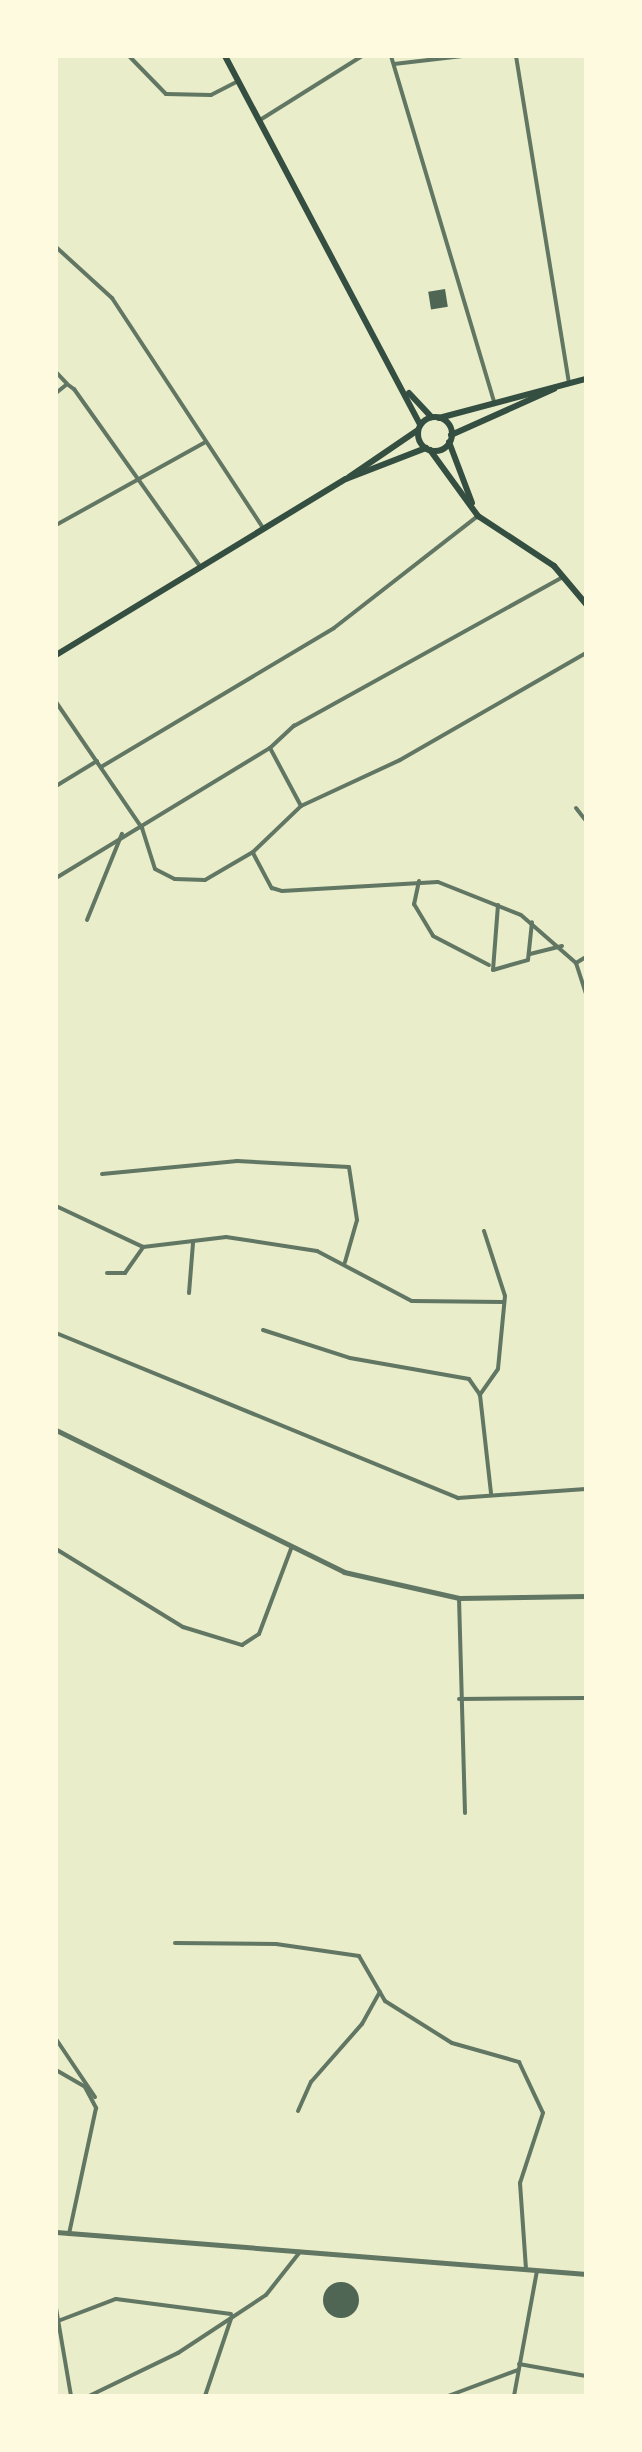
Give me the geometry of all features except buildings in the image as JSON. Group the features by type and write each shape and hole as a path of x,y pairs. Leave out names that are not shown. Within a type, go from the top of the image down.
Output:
{"main road":[{"path":"225,56 406,391 428,449 476,513 564,576 586,604"},
{"path":"56,655 346,479 435,418 586,379"},
{"path":"346,479 428,449 559,385"},
{"path":"406,391 435,418 450,438 476,513"}],"street":[{"path":"129,56 166,94 211,95 239,81"},
{"path":"260,120 362,56"},
{"path":"391,56 494,401"},
{"path":"394,64 463,56"},
{"path":"516,56 569,383"},
{"path":"56,247 112,298 263,528"},
{"path":"56,372 140,480 201,568"},
{"path":"56,393 67,384"},
{"path":"56,525 206,442"},
{"path":"101,767 334,628 476,513"},
{"path":"56,878 138,822 270,748 294,726 564,576"},
{"path":"56,702 138,822 155,869 175,879 205,880 253,852 301,806 400,760 586,653"},
{"path":"270,748 301,806"},
{"path":"56,786 97,761"},
{"path":"576,808 586,821"},
{"path":"87,920 124,831"},
{"path":"253,852 272,888 282,891 419,881 498,905 532,922 562,946 576,963 586,993"},
{"path":"419,881 414,904 433,936 489,965 509,970 530,954 562,946"},
{"path":"489,965 498,905"},
{"path":"530,954 532,922"},
{"path":"576,963 586,957"},
{"path":"102,1174 237,1161 349,1167 357,1220 345,1262"},
{"path":"56,1206 143,1247 226,1237 345,1262 412,1301 503,1302"},
{"path":"480,1395 498,1369 503,1302 500,1264 484,1231"},
{"path":"189,1293 193,1243"},
{"path":"107,1273 125,1273 143,1247"},
{"path":"263,1330 350,1358 469,1379 480,1395 491,1493"},
{"path":"56,1333 385,1464 414,1484 463,1499 491,1493 586,1489"},
{"path":"56,1430 291,1549 344,1572 459,1598 586,1596"},
{"path":"56,1549 183,1627 242,1645 259,1634 291,1549"},
{"path":"459,1598 459,1699 465,1813"},
{"path":"459,1699 586,1698"},
{"path":"175,1943 336,1950 368,1965 380,1992 452,2043 511,2055 533,2085 543,2113 520,2183 526,2270"},
{"path":"56,1959 56,2020"},
{"path":"298,2111 311,2082 362,2024 380,1992"},
{"path":"56,2039 93,2085 96,2108 69,2234"},
{"path":"56,2070 85,2087 96,2108"},
{"path":"56,2232 586,2274"},
{"path":"89,2396 178,2353 266,2295 300,2252"},
{"path":"514,2396 537,2271"},
{"path":"58,2321 116,2299 123,2305 233,2314"},
{"path":"56,2308 71,2396"},
{"path":"205,2396 233,2314"},
{"path":"448,2396 519,2367 586,2376"}]}
